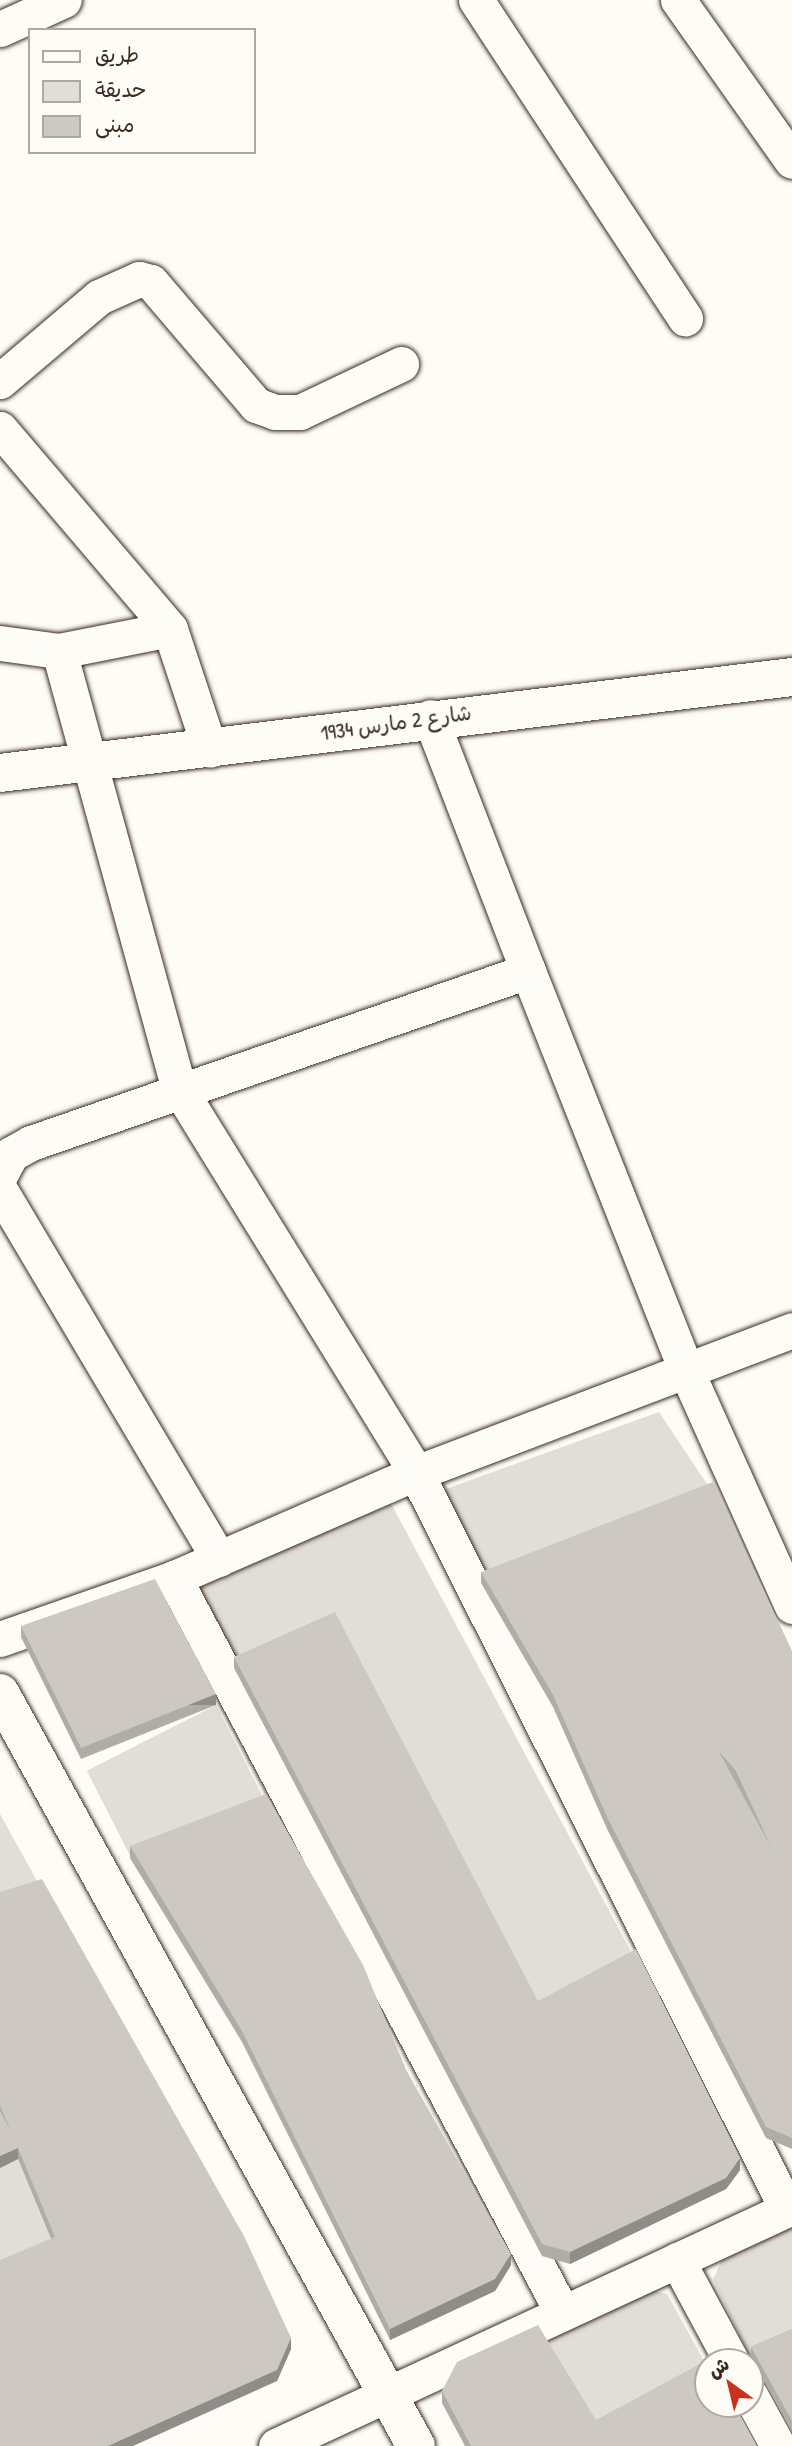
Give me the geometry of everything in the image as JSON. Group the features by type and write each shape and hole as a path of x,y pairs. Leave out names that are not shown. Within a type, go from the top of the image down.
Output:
{"street":[{"path":"0,29 64,0"},
{"path":"476,0 685,318"},
{"path":"678,0 792,161"},
{"path":"0,381 99,296 139,279 151,282 256,405 275,412 300,412 401,364"},
{"path":"0,429 170,629 210,750"},
{"path":"0,643 59,651 170,629"},
{"path":"59,651 178,1087 416,1473 789,2208 561,2311 388,2397 276,2446"},
{"name":"شارع 2 مارس 1934","path":"0,773 210,750 430,717 792,677"},
{"path":"430,717 685,1368 792,1606"},
{"path":"0,1175 11,1154 31,1143 178,1087 528,971"},
{"path":"0,1191 219,1559"},
{"path":"0,1639 174,1578 416,1473 685,1368 792,1330"},
{"path":"174,1578 561,2311"},
{"path":"0,1693 415,2446"},
{"path":"677,2260 724,2348"},
{"path":"763,2418 778,2446"}],"green space":[{"path":"659,1412 713,1493 481,1583 432,1494"},
{"path":"386,1494 636,1961 538,2012 234,1668 194,1588"},
{"path":"216,1705 267,1805 138,1871 87,1771"},
{"path":"0,1814 42,1890 0,1903"},
{"path":"18,2159 55,2249 0,2272 0,2168"},
{"path":"792,2225 792,2341 764,2353 764,2348 746,2348 713,2280 722,2259"},
{"path":"643,2287 667,2294 697,2348 694,2348 694,2376 596,2432 538,2336"}],"building":[{"path":"713,1482 792,1651 792,2138 766,2127 608,1819 553,1695 481,1572","holes":["718,1750 736,1771 771,1847"]},
{"path":"155,1579 216,1694 81,1748 21,1626"},
{"path":"335,1612 538,2001 636,1949 740,2158 726,2178 570,2252 542,2244 234,1657"},
{"path":"266,1794 363,1965 407,2072 511,2254 495,2279 390,2329 242,2031 130,1846"},
{"path":"42,1879 245,2238 291,2338 277,2370 108,2446 0,2446 0,2260 55,2237 18,2148 0,2156 0,2111 11,2131 0,2106 0,1892"},
{"path":"538,2325 596,2420 694,2367 694,2418 742,2418 757,2446 471,2446 442,2391 457,2362"},
{"path":"792,2329 792,2421 764,2370 764,2348 751,2347"}]}
